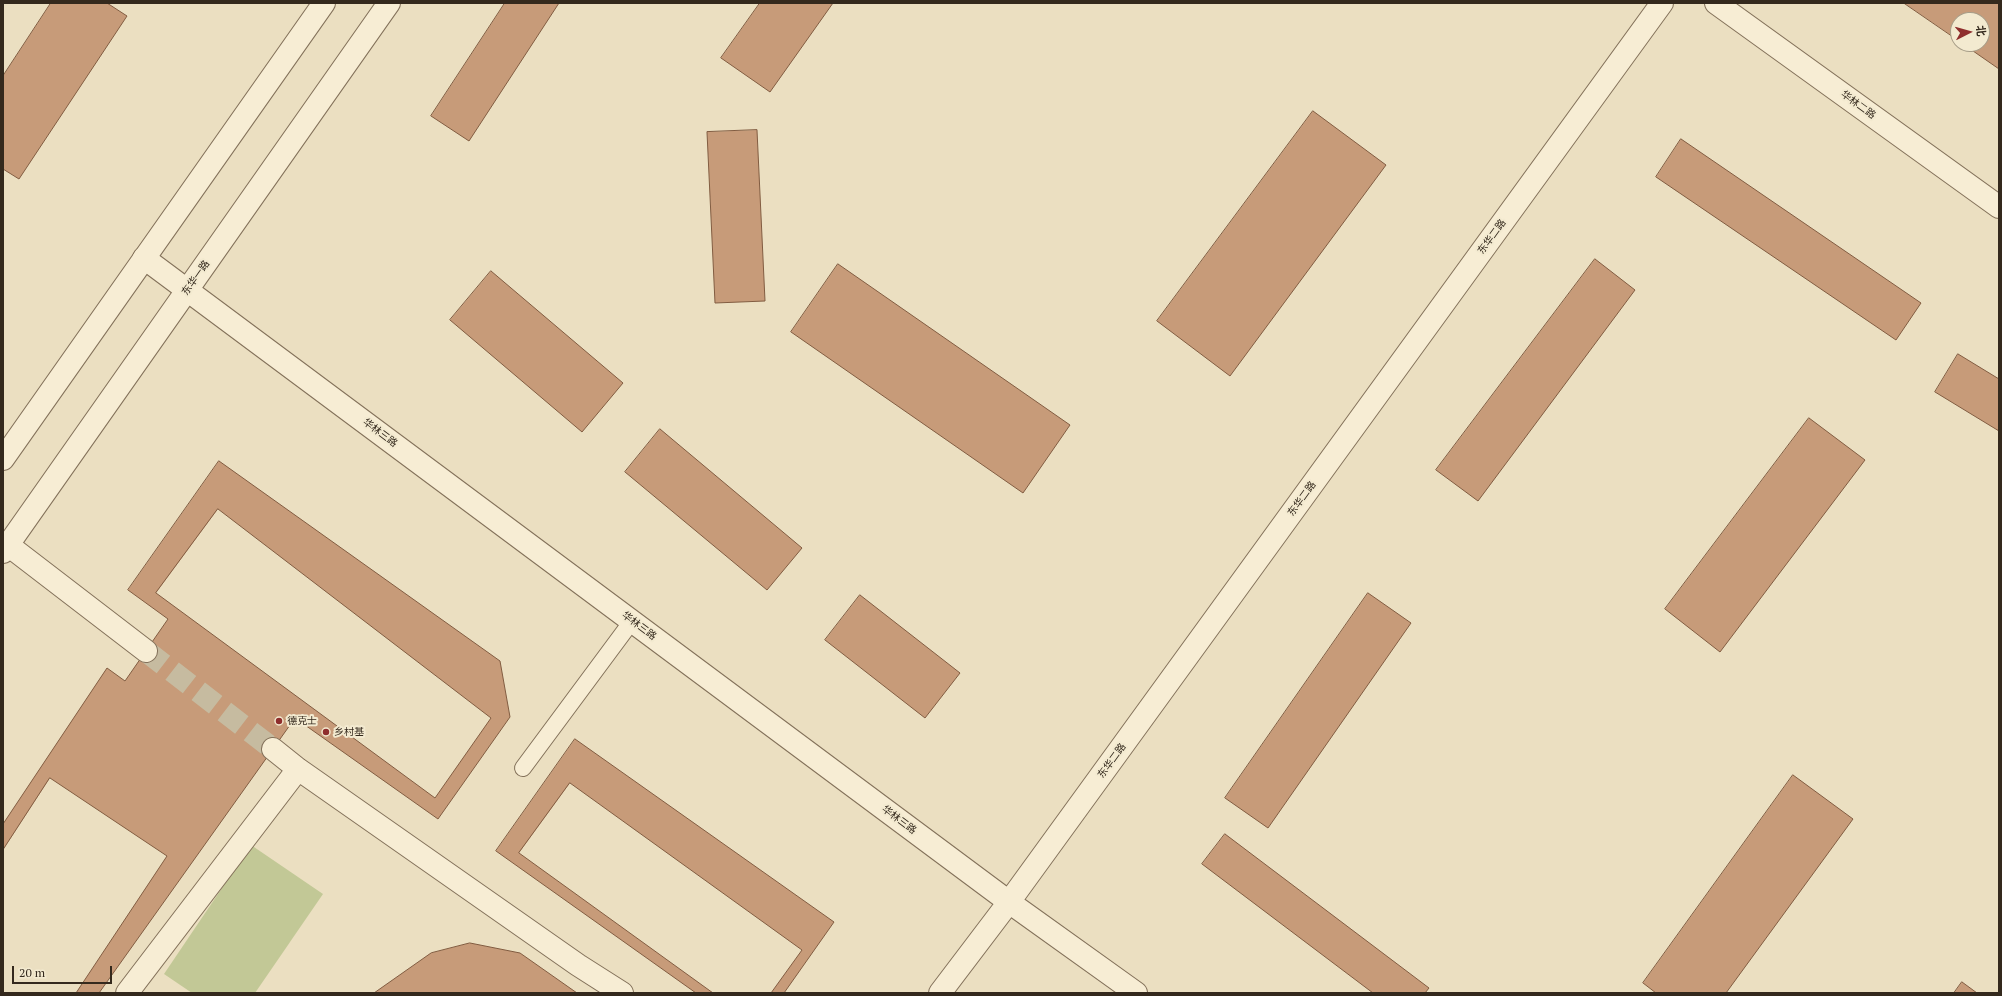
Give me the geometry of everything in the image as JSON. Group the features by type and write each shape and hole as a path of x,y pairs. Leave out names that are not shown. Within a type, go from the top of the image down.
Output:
{"street":[{"path":"3,459 324,3"},
{"name":"东华一路","path":"6,549 389,3"},
{"name":"东华二路","path":"940,993 1009,902 1662,3"},
{"name":"华林二路","path":"1716,3 1999,207"},
{"name":"华林三路","path":"144,258 1009,902 1136,993"},
{"path":"6,549 146,651"},
{"path":"273,749 298,769 578,965 622,993"},
{"path":"127,993 298,769"}],"lane":[{"path":"523,768 632,621"}],"green space":[{"path":"251,845 323,894 255,993 192,993 164,974"}],"building":[{"path":"51,3 107,3 127,16 19,179 3,169 3,76"},
{"path":"505,3 559,3 469,141 431,116"},
{"path":"760,3 833,3 770,92 721,58"},
{"path":"1904,3 1999,3 1999,69 1975,52 1990,52 1990,12 1950,12 1950,35"},
{"path":"1313,111 1386,165 1230,376 1157,321"},
{"path":"757,130 765,301 715,303 707,132"},
{"path":"1681,139 1921,303 1896,340 1656,177"},
{"path":"1595,259 1635,290 1478,501 1436,470"},
{"path":"838,264 1070,425 1023,493 791,332"},
{"path":"491,271 623,383 582,432 450,320"},
{"path":"1958,354 1999,379 1999,431 1935,392"},
{"path":"1809,418 1865,460 1720,652 1665,609"},
{"path":"660,429 802,548 767,590 625,472"},
{"path":"219,461 500,661 510,717 438,819 295,718 99,993 3,993 3,824 107,668 125,681 168,619 128,590"},
{"path":"218,509 491,718 435,798 156,593"},
{"path":"1368,593 1411,623 1268,828 1225,798"},
{"path":"860,595 960,673 925,718 825,640"},
{"path":"575,739 834,922 784,993 696,993 496,851"},
{"path":"1793,775 1853,819 1726,993 1656,993 1643,983"},
{"path":"50,778 167,856 76,993 3,993 3,850"},
{"path":"570,783 802,950 771,993 713,993 519,853"},
{"path":"1225,834 1429,988 1425,993 1373,993 1202,864"},
{"path":"470,943 520,953 577,993 374,993 431,953"},
{"path":"1962,982 1977,993 1954,993"}],"tunnel":[{"path":"146,651 273,749"}],"place":[{"name":"德克士","path":"279,721"},
{"name":"乡村基","path":"326,732"}]}
